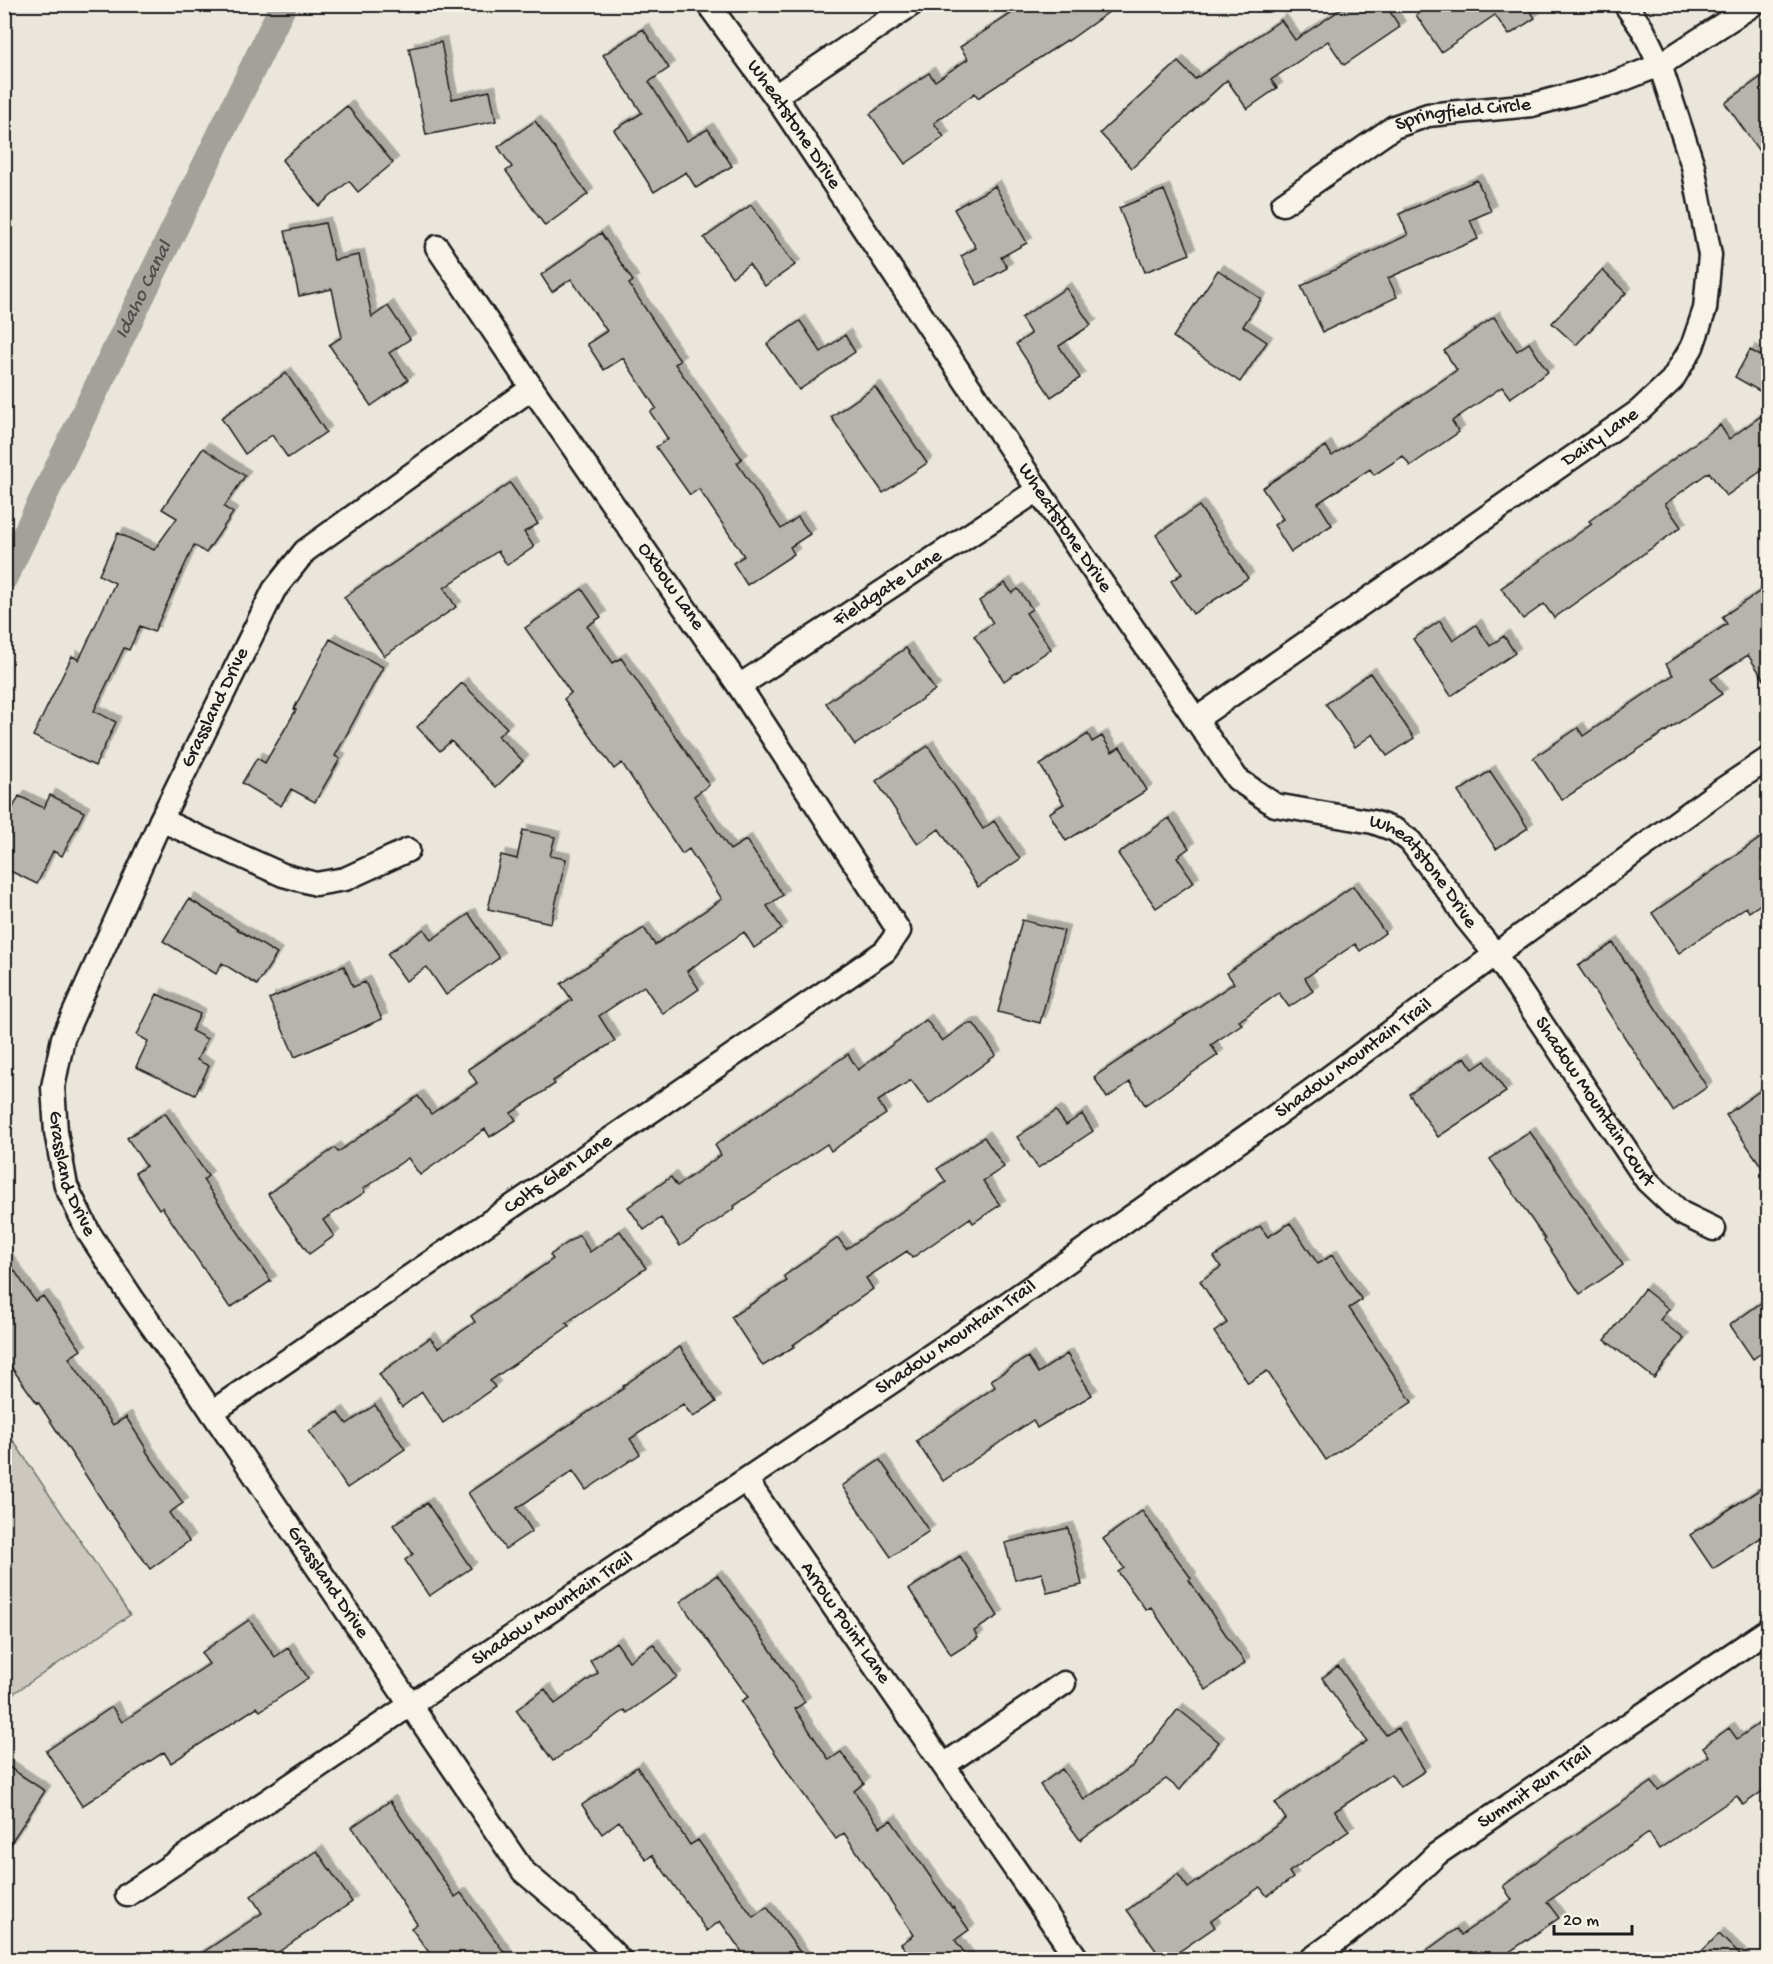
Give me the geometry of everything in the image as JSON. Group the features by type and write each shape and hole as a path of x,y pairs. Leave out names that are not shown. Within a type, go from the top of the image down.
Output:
{"street":[{"name":"Wheatstone Drive","path":"708,4 775,96 1038,490 1237,779 1275,805 1373,822 1395,830 1410,842 1495,954"},
{"path":"775,96 912,4"},
{"name":"Dairy Lane","path":"1195,720 1639,411 1672,380 1692,347 1705,309 1710,255 1693,166 1660,65 1643,30 1625,4"},
{"name":"Springfield Circle","path":"1283,204 1394,127 1428,116 1532,105 1614,83 1660,65 1754,4"},
{"name":"Oxbow Lane","path":"437,247 739,686 899,931"},
{"name":"Grassland Drive","path":"532,388 305,551 274,590 161,820 63,1038 53,1087 56,1132 66,1186 89,1233 524,1871 582,1921 620,1959"},
{"name":"Fieldgate Lane","path":"739,686 1038,490"},
{"name":"Shadow Mountain Trail","path":"127,1895 994,1313 1308,1093 1431,1004 1495,954 1714,795 1768,759"},
{"path":"161,820 283,875 316,884 345,879 408,850"},
{"name":"Colts Glen Lane","path":"212,1412 885,951 899,931"},
{"name":"Shadow Mountain Court","path":"1495,954 1647,1181 1681,1213 1714,1230"},
{"name":"Arrow Point Lane","path":"746,1480 1078,1959"},
{"name":"Summit Run Trail","path":"1310,1959 1341,1938 1399,1891 1437,1854 1768,1630"},
{"path":"944,1766 1064,1683"}],"shaded area":[{"path":"4,1427 130,1615 5,1699 4,1699"}],"building":[{"path":"1026,4 1120,4 1068,41 978,98 975,93 934,123 944,137 905,164 870,114 929,73 935,81 968,59 960,47"},
{"path":"1349,4 1385,4 1400,27 1344,65 1328,41 1271,80 1277,88 1247,109 1227,80 1132,168 1100,133 1178,62 1195,79 1281,20 1295,40"},
{"path":"1431,4 1526,4 1535,18 1509,35 1495,15 1441,52 1416,15"},
{"path":"643,29 669,68 649,82 687,141 708,129 732,166 696,188 686,172 654,192 614,130 642,113 603,55"},
{"path":"441,42 452,99 490,91 496,121 426,135 409,48"},
{"path":"1768,72 1768,164 1725,103"},
{"path":"347,106 393,163 358,192 349,181 319,206 282,160"},
{"path":"535,121 588,194 545,226 506,171 512,167 498,147"},
{"path":"1477,180 1491,211 1470,220 1478,239 1388,278 1397,297 1323,332 1301,286 1408,235 1399,214"},
{"path":"995,186 1027,243 1001,257 1007,268 977,285 961,256 976,248 954,209"},
{"path":"1164,190 1190,254 1145,272 1119,208"},
{"path":"751,205 795,265 765,286 749,264 732,277 704,238"},
{"path":"325,223 334,260 359,255 372,317 388,306 410,339 389,353 408,380 371,406 329,345 342,337 332,289 299,296 285,231"},
{"path":"601,233 633,281 629,284 680,361 675,364 742,459 737,463 781,529 798,517 810,534 790,547 794,554 747,585 733,563 744,556 699,489 690,495 656,447 668,439 650,412 656,408 623,358 604,370 587,344 607,331 571,279 552,292 541,275"},
{"path":"1218,270 1261,299 1243,326 1267,342 1240,382 1173,337"},
{"path":"1602,270 1626,293 1576,345 1552,323"},
{"path":"1066,288 1091,325 1059,346 1080,378 1051,397 1016,344 1031,334 1021,318"},
{"path":"1494,317 1517,351 1529,343 1548,372 1510,398 1502,387 1452,421 1459,432 1410,466 1403,456 1374,475 1370,469 1318,503 1332,525 1291,552 1274,525 1283,519 1262,488 1326,446 1332,456 1457,370 1444,351"},
{"path":"800,321 821,352 845,335 855,352 799,390 767,344"},
{"path":"1750,350 1768,360 1768,396 1735,377"},
{"path":"286,373 326,432 288,458 272,435 245,454 221,418"},
{"path":"875,387 927,463 883,493 831,417"},
{"path":"1768,411 1768,466 1726,496 1709,472 1665,504 1681,527 1554,618 1544,604 1523,619 1501,588 1592,524 1589,521 1720,425 1729,439"},
{"path":"203,448 245,476 224,507 233,513 206,553 194,545 154,632 140,626 129,650 124,648 94,711 116,722 95,766 33,736 72,656 79,660 115,583 99,575 118,533 154,550 177,518 162,509"},
{"path":"510,483 538,524 524,532 534,547 507,565 498,551 444,588 456,607 384,656 344,597"},
{"path":"1199,506 1248,578 1193,614 1171,581 1182,574 1156,535"},
{"path":"1005,583 1012,593 1018,589 1032,609 1026,613 1051,649 1004,681 974,636 993,623 979,601"},
{"path":"1768,586 1768,686 1748,655 1711,679 1722,694 1562,800 1533,758 1578,728 1583,736 1673,675 1666,664 1727,624 1722,617"},
{"path":"582,589 601,617 587,626 613,663 621,658 709,785 694,796 730,850 746,840 783,895 767,906 782,929 754,948 744,932 687,971 699,989 663,1014 644,986 599,1016 615,1041 553,1081 555,1084 511,1113 516,1120 490,1137 485,1129 420,1175 408,1158 363,1189 365,1192 323,1220 334,1236 309,1254 268,1194 335,1148 338,1152 418,1096 431,1114 477,1083 468,1069 572,1000 561,984 644,928 655,945 722,899 689,849 682,854 622,763 614,769 564,699 571,693 525,628"},
{"path":"1440,621 1453,641 1476,625 1490,646 1504,636 1515,653 1451,696 1413,639"},
{"path":"330,639 383,667 335,756 340,759 315,802 291,789 281,806 242,783 257,758 265,763 296,710 294,709"},
{"path":"906,648 935,690 855,745 826,703"},
{"path":"1370,673 1414,738 1387,756 1373,734 1355,747 1326,704"},
{"path":"462,683 507,728 498,736 523,761 496,787 451,741 440,751 417,727"},
{"path":"1088,734 1092,742 1102,736 1112,752 1120,747 1147,790 1066,841 1049,813 1064,804 1040,765"},
{"path":"928,746 983,829 994,821 1020,859 978,887 939,829 918,844 876,781"},
{"path":"1490,771 1528,828 1496,849 1458,792"},
{"path":"50,795 84,812 62,856 53,851 37,884 4,868 4,825 19,796 44,808"},
{"path":"1169,818 1189,848 1177,857 1194,882 1156,908 1118,854"},
{"path":"523,830 555,837 550,856 566,859 551,923 488,909 501,855 517,859"},
{"path":"1768,833 1768,899 1749,912 1746,907 1679,953 1652,913"},
{"path":"1353,886 1385,933 1360,951 1355,944 1305,978 1313,991 1289,1007 1279,993 1239,1021 1242,1024 1211,1045 1218,1055 1145,1105 1130,1082 1107,1098 1094,1077 1234,983 1227,973"},
{"path":"189,899 277,954 257,985 222,963 216,974 163,941"},
{"path":"469,914 499,958 446,995 427,967 406,981 387,954 424,929 431,940"},
{"path":"1022,920 1064,931 1040,1023 998,1012"},
{"path":"1613,943 1707,1087 1673,1111 1578,966"},
{"path":"344,966 353,987 365,982 382,1019 295,1057 269,999"},
{"path":"157,994 200,1014 192,1031 207,1039 197,1060 209,1066 195,1095 136,1067 148,1041 137,1035"},
{"path":"926,1020 942,1041 966,1024 974,1024 996,1055 929,1104 911,1080 878,1101 886,1114 831,1151 827,1144 734,1206 735,1208 680,1246 661,1218 644,1230 628,1207 671,1177 677,1186 721,1155 715,1145 848,1054 858,1070"},
{"path":"1465,1057 1473,1069 1485,1061 1506,1092 1438,1137 1409,1094"},
{"path":"1768,1085 1768,1176 1726,1115"},
{"path":"1056,1111 1066,1125 1082,1114 1093,1131 1038,1168 1017,1137"},
{"path":"165,1113 208,1176 203,1180 271,1281 230,1308 162,1207 159,1209 135,1173 146,1166 127,1138"},
{"path":"1530,1132 1623,1265 1580,1294 1490,1159"},
{"path":"984,1137 1004,1167 983,1181 1000,1205 973,1223 970,1218 912,1258 907,1251 866,1278 873,1289 793,1345 795,1346 763,1366 731,1317 787,1281 784,1276 838,1238 846,1249 946,1182 937,1169"},
{"path":"1290,1223 1318,1264 1332,1255 1362,1300 1349,1308 1412,1402 1326,1460 1267,1371 1248,1383 1214,1332 1227,1323 1200,1281 1221,1267 1214,1257 1260,1226 1268,1237"},
{"path":"620,1231 646,1268 566,1323 569,1326 490,1381 495,1387 443,1423 422,1392 402,1407 379,1374 430,1338 438,1348 475,1322 471,1316 553,1259 550,1255 579,1235 590,1252"},
{"path":"4,1255 35,1301 43,1296 81,1350 69,1358 113,1425 126,1417 146,1451 183,1503 169,1513 189,1541 150,1569 38,1402 4,1357"},
{"path":"1644,1289 1669,1309 1660,1320 1684,1339 1654,1378 1605,1340"},
{"path":"1768,1298 1768,1348 1753,1359 1730,1325"},
{"path":"680,1347 716,1402 693,1417 683,1404 630,1439 640,1454 586,1490 573,1471 517,1508 532,1531 505,1549 468,1493 624,1388 623,1386"},
{"path":"1067,1354 1092,1395 1037,1428 1033,1420 943,1481 916,1441 995,1387 991,1380 1028,1357 1038,1373"},
{"path":"375,1405 405,1449 347,1488 309,1431 338,1412 347,1424"},
{"path":"880,1460 929,1531 891,1557 842,1486"},
{"path":"1768,1484 1768,1533 1713,1569 1690,1535"},
{"path":"427,1503 471,1568 429,1596 405,1560 413,1554 393,1525"},
{"path":"1142,1511 1191,1578 1189,1580 1245,1663 1206,1690 1151,1607 1146,1610 1118,1572 1124,1568 1103,1539"},
{"path":"1068,1528 1082,1585 1047,1593 1042,1573 1015,1580 1005,1543"},
{"path":"960,1556 998,1616 974,1631 978,1638 951,1655 909,1589"},
{"path":"717,1575 805,1702 795,1709 829,1760 841,1752 864,1783 854,1791 880,1827 891,1820 969,1930 955,1940 969,1959 912,1959 901,1944 914,1935 844,1833 836,1839 791,1777 741,1701 748,1697 680,1602"},
{"path":"249,1620 275,1657 288,1648 308,1678 260,1711 257,1707 171,1763 164,1752 82,1806 46,1751 112,1707 122,1722 209,1664 201,1653"},
{"path":"616,1642 629,1661 653,1644 677,1677 627,1713 625,1710 553,1761 516,1710 545,1689 555,1704 598,1673 590,1661"},
{"path":"1338,1666 1386,1735 1398,1728 1425,1771 1400,1787 1391,1774 1335,1811 1349,1831 1289,1872 1293,1878 1267,1896 1260,1887 1211,1921 1215,1927 1168,1959 1162,1959 1127,1910 1178,1874 1188,1888 1286,1819 1275,1803 1367,1741 1322,1678"},
{"path":"1178,1709 1219,1742 1180,1790 1166,1779 1080,1840 1040,1785 1062,1769 1084,1800 1134,1765"},
{"path":"1760,1723 1768,1736 1768,1787 1743,1805 1737,1796 1659,1849 1649,1833 1547,1902 1559,1918 1499,1959 1415,1959 1456,1929 1461,1935 1512,1900 1503,1886 1547,1854 1652,1782 1658,1790 1709,1756 1703,1747 1729,1728 1737,1739"},
{"path":"4,1764 45,1791 4,1853"},
{"path":"637,1767 690,1845 698,1840 753,1917 767,1907 805,1959 747,1959 720,1921 707,1931 652,1855 646,1860 619,1821 602,1834 582,1805"},
{"path":"390,1801 455,1897 461,1893 509,1959 434,1959 411,1928 417,1924 352,1827"},
{"path":"317,1851 352,1902 268,1959 193,1959 262,1913 251,1896"},
{"path":"1719,1934 1744,1959 1694,1959"}],"waterway":[{"name":"Idaho Canal","path":"4,578 284,4"}]}
